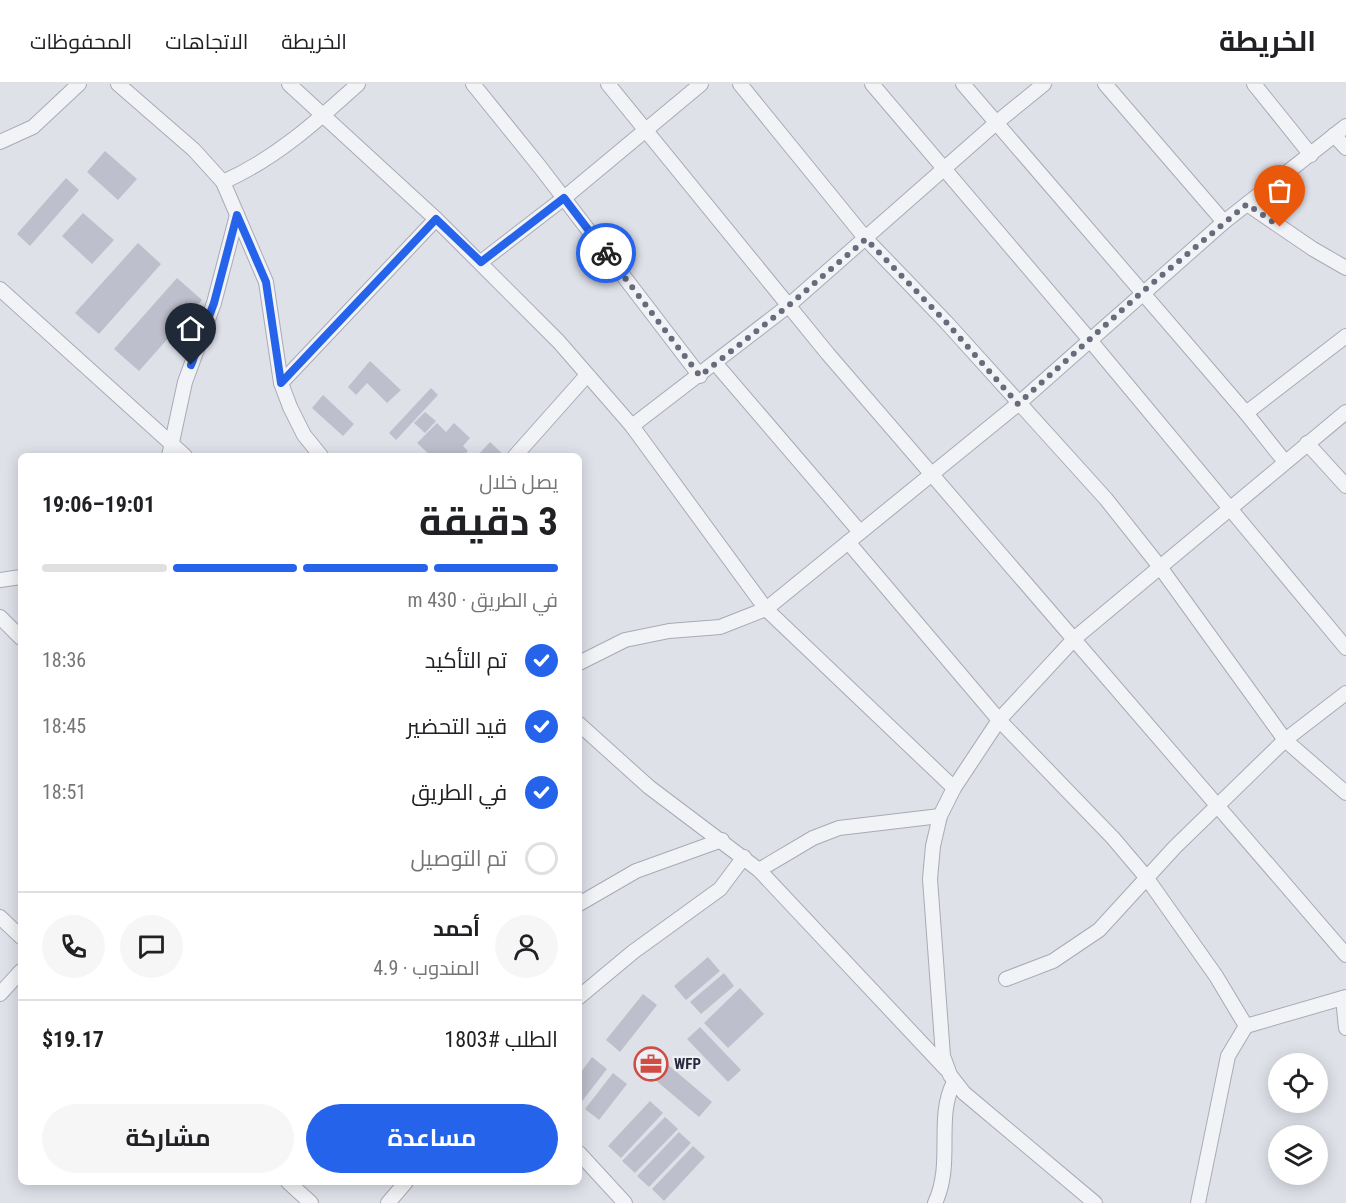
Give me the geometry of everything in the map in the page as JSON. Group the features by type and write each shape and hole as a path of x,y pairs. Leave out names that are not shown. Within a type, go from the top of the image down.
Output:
{"street":[{"path":"0,142 33,127 79,84"},
{"path":"118,84 194,150 223,182 266,282 281,383 304,435 319,453"},
{"path":"289,84 436,219 559,342 632,426 766,609 954,788"},
{"path":"223,182 263,163 323,116 358,84"},
{"path":"473,84 564,198 700,376"},
{"path":"608,84 788,306 1346,955"},
{"path":"481,262 564,198 701,84"},
{"path":"740,84 866,239 946,322 1106,499 1160,567 1285,740 1346,793"},
{"path":"872,84 1089,339 1346,648"},
{"path":"963,84 1246,413 1285,462"},
{"path":"632,426 716,364 788,306 944,168 1044,84"},
{"path":"1105,84 1224,222"},
{"path":"1254,84 1311,155"},
{"path":"582,662 625,640 669,631 720,627 766,609 931,472 1018,404 1142,292 1224,222 1346,126"},
{"path":"1334,135 1346,148"},
{"path":"1247,204 1312,249 1346,268"},
{"path":"171,450 185,382 214,303 237,215"},
{"path":"281,383 436,219"},
{"path":"0,289 171,450"},
{"path":"1246,413 1346,336"},
{"path":"716,364 860,532"},
{"path":"518,453 587,375"},
{"path":"935,1203 945,1174 947,1101 951,1076 943,1049 930,879 933,846 940,816 954,788 999,720 1075,638 1346,412"},
{"path":"1307,443 1346,486"},
{"path":"848,542 999,720 1113,838 1146,877 1216,976 1246,1026"},
{"path":"0,580 18,577"},
{"path":"0,617 18,635"},
{"path":"1006,979 1053,961 1078,946 1117,912 1146,877 1285,740 1346,693"},
{"path":"582,727 649,787 759,870 951,1076 1018,1140 1095,1203"},
{"path":"759,870 813,838 839,828 940,816"},
{"path":"582,902 613,882 636,871 722,840"},
{"path":"582,994 633,952 712,895 744,857"},
{"path":"0,917 18,934"},
{"path":"0,994 18,974"},
{"path":"1198,1203 1228,1056 1246,1026 1344,998 1346,1028"},
{"path":"582,1156 625,1203"},
{"path":"291,1185 311,1203"},
{"path":"388,1203 403,1185"}],"building":[{"path":"105,151 137,179 118,200 87,172"},
{"path":"66,178 79,190 30,246 17,234"},
{"path":"83,213 114,240 92,264 62,236"},
{"path":"138,243 161,264 99,334 75,313"},
{"path":"177,278 202,300 139,371 114,349"},
{"path":"370,361 401,390 387,403 367,383 356,395 348,387"},
{"path":"431,388 438,395 396,440 389,433"},
{"path":"323,395 354,424 343,436 312,408"},
{"path":"425,412 436,421 425,433 414,423"},
{"path":"437,423 446,432 454,423 470,438 463,446 468,451 466,453 428,453 417,443"},
{"path":"490,442 502,453 480,453"},
{"path":"708,957 720,971 686,1000 674,986"},
{"path":"724,973 734,986 701,1014 690,1002"},
{"path":"740,988 764,1014 728,1048 704,1023"},
{"path":"643,994 657,1005 620,1052 606,1040"},
{"path":"700,1027 741,1070 728,1082 687,1039"},
{"path":"592,1057 607,1069 582,1101 582,1071"},
{"path":"666,1063 712,1102 699,1117 653,1078"},
{"path":"613,1073 627,1084 599,1120 585,1109"},
{"path":"650,1101 663,1113 621,1158 608,1146"},
{"path":"665,1117 678,1129 635,1173 622,1161"},
{"path":"679,1132 691,1143 649,1187 637,1176"},
{"path":"693,1146 705,1157 664,1201 652,1189"}],"way so far":[{"path":"606,253 700,376 788,306 866,239 946,322 1018,404 1142,292 1247,204 1280,227"}],"place":[{"name":"WFP","path":"651,1064"}],"route":[{"path":"191,365 214,303 237,215 256,254 266,282 275,328 281,383 416,243 436,219 481,262 564,198 606,253"}]}
